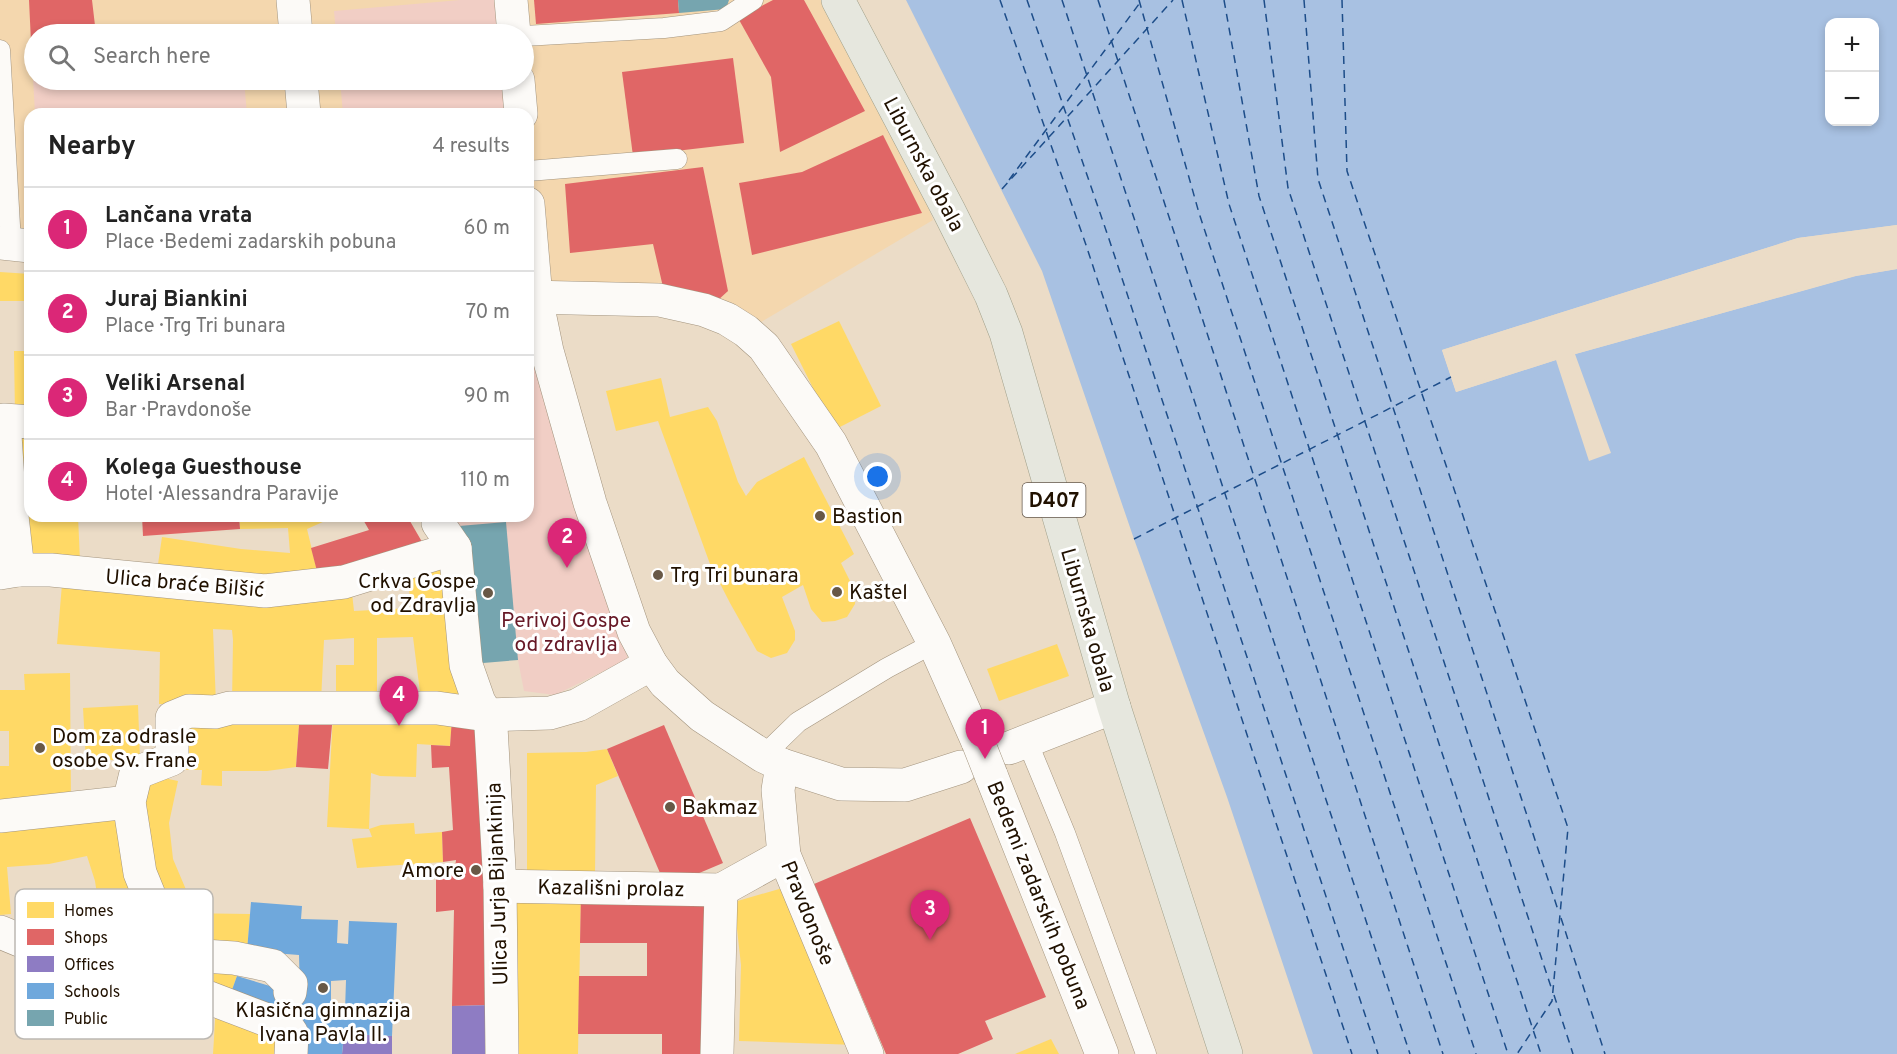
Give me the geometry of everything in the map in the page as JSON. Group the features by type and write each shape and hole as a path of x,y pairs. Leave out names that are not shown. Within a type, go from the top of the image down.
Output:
{"main road":[{"name":"Liburnska obala","path":"838,0 949,211 991,295 1006,333 1114,707 1226,1054"}],"street":[{"path":"293,0 295,24"},
{"path":"511,0 513,24"},
{"path":"302,90 303,108"},
{"path":"519,90 520,108"},
{"name":"Bedemi zadarskih pobuna","path":"534,298 659,300 704,310 727,319 746,331 764,347 831,444 993,755 1102,1054"},
{"path":"534,305 590,503 634,632 651,664 665,683 702,716 772,760 841,784 871,786 905,785 993,755 1114,707"},
{"path":"9,571 8,480 4,420 24,422"},
{"name":"Ulica braće Bilšić","path":"9,571 51,570 265,591 344,582 441,529"},
{"name":"Ulica Jurja Bijankinija","path":"441,529 466,665 490,727 500,886 502,1054"},
{"path":"147,889 140,873 129,802 136,773 172,759 172,718 189,711 215,712 230,708 437,708 487,715 550,713 578,705 651,664"},
{"name":"Pravdonoše","path":"772,760 778,790 784,855 866,1054"},
{"path":"0,816 129,802"},
{"path":"717,1054 721,890 784,855"},
{"name":"Kazališni prolaz","path":"500,886 721,890"},
{"path":"0,932 15,938"},
{"path":"213,957 234,958 273,966 291,984 290,992"},
{"path":"213,1000 289,1036"}],"lane":[{"path":"534,35 664,28 721,21 753,0"},
{"path":"0,50 14,244"},
{"path":"534,171 677,159"},
{"path":"772,760 798,722 887,668 934,643"},
{"path":"993,755 1065,833 1146,1054"}],"shaded area":[{"path":"0,0 821,0 921,188 933,220 746,331 727,319 534,298 534,108 24,108 24,243 0,233"}],"green space":[{"path":"460,0 494,0 498,24 335,24 334,11"},
{"path":"34,90 245,90 246,108 35,108"},
{"path":"341,90 505,90 506,108 342,108"},
{"name":"Perivoj Gospe od zdravlja","path":"534,364 628,659 555,695 524,691 518,660 456,522 534,522"}],"water":[{"path":"906,0 1897,0 1897,225 1798,238 1442,350 1456,392 1556,360 1589,461 1611,453 1575,354 1856,276 1897,269 1897,1054 1313,1054 1227,797 1134,539 1042,271"}],"pier":[{"path":"1897,225 1897,228 1798,240 1446,352 1458,388 1555,357 1559,359 1456,392 1442,350 1798,238"},
{"path":"1897,266 1897,269 1855,276 1572,355 1575,351 1855,273"}],"building: Homes":[{"path":"0,272 24,274 24,301 0,301"},
{"path":"839,321 881,406 834,430 791,344"},
{"path":"14,351 24,351 24,416 15,415"},
{"path":"661,378 670,417 708,407 717,421 738,482 746,496 757,482 804,457 854,554 841,563 856,593 855,604 847,617 822,622 811,609 803,585 782,597 795,631 795,640 787,653 771,658 757,651 710,564 658,421 616,431 606,391"},
{"path":"24,427 24,515 15,428"},
{"path":"25,522 78,522 80,561 29,564"},
{"path":"239,522 323,522 307,529 319,579 157,571 162,537 241,549 290,553 288,528 240,529"},
{"path":"448,557 468,702 421,700 413,637 377,638 377,700 336,700 336,665 354,665 354,638 324,640 321,701 232,703 232,630 213,629 216,704 159,704 160,652 57,644 62,584 352,593 354,611 411,608 407,569"},
{"path":"1057,644 1069,676 999,701 987,669"},
{"name":"Dom za odrasle osobe Sv. Frane","path":"70,673 71,804 0,805 0,766 9,766 9,731 0,731 0,690 25,690 24,674"},
{"path":"138,705 140,759 86,761 83,708"},
{"path":"300,711 296,767 267,771 222,771 222,786 201,785 202,770 181,770 182,721"},
{"path":"333,714 452,718 450,746 417,744 416,777 380,776 371,773 369,829 327,827"},
{"path":"607,749 618,776 596,785 595,875 527,872 527,753 586,752"},
{"path":"145,774 178,781 169,823 173,859 186,889 157,889 145,859"},
{"path":"126,811 147,889 96,889 87,856 49,864 7,867 11,914 0,915 0,823"},
{"path":"414,823 415,834 442,832 443,862 357,868 352,839 372,837 369,829 381,825"},
{"path":"786,887 857,1045 739,1041 741,965 734,902"},
{"path":"511,889 581,892 578,1054 507,1054"},
{"path":"213,913 250,914 247,951 213,950"},
{"path":"213,968 237,976 228,1001 213,996"},
{"path":"216,1005 284,1027 283,1054 213,1054"},
{"path":"1051,1039 1059,1054 1015,1054"}],"building: Shops":[{"path":"29,0 92,0 95,24 30,24"},
{"path":"534,0 678,0 679,13 536,24"},
{"path":"773,0 804,0 865,111 780,152 771,77 738,18"},
{"path":"733,58 744,143 633,156 622,72"},
{"path":"883,135 922,213 752,255 739,183 802,172"},
{"path":"703,167 728,291 717,301 663,287 653,244 570,253 565,184"},
{"path":"142,522 239,522 240,529 143,536"},
{"path":"364,522 410,522 425,547 319,579 311,548 369,530"},
{"path":"300,711 333,714 328,769 296,767"},
{"path":"452,718 483,721 492,1005 452,1006 454,910 436,912 436,877 454,875 456,860 443,862 442,832 453,830 449,767 432,768 431,745 450,746"},
{"path":"664,725 723,863 666,887 607,749"},
{"path":"970,818 1046,997 985,1021 993,1039 958,1054 886,1054 814,884"},
{"path":"581,892 710,896 710,1054 662,1054 662,1034 578,1034 579,976 647,976 647,943 580,943"}],"building: Offices":[{"path":"492,1005 493,1054 452,1054 452,1006"},
{"path":"344,1034 392,1036 392,1054 342,1054"}],"building: Schools":[{"path":"251,902 302,906 301,919 338,920 337,943 348,944 349,921 397,923 392,1036 344,1034 342,1054 299,1054 228,1001 237,976 300,995 299,955 247,951","holes":["346,980 345,1011 331,1012 331,981"]}],"building: Public":[{"path":"678,0 729,0 726,9 679,13"},
{"name":"Crkva Gospe od Zdravlja","path":"506,522 518,660 471,664 459,526"}],"ferry route":[{"path":"1000,0 1086,245 1352,1054"},
{"path":"1027,0 1109,239 1378,1054"},
{"path":"1062,0 1410,1054"},
{"path":"1098,0 1443,1054"},
{"path":"1139,0 1199,213 1476,1054"},
{"path":"1009,180 1142,0"},
{"path":"1002,189 1173,0"},
{"path":"1182,0 1229,204 1508,1054"},
{"path":"1224,0 1259,196 1541,1054"},
{"path":"1264,0 1288,188 1552,990"},
{"path":"1304,0 1318,179 1559,913"},
{"path":"1342,0 1347,171 1568,828 1552,1001 1517,1054"},
{"path":"1134,539 1451,377"},
{"path":"1561,918 1605,1054"},
{"path":"1554,995 1573,1054"}],"place":[{"name":"Bastion","path":"820,516"},
{"name":"Juraj Biankini","path":"567,568"},
{"name":"Trg Tri bunara","path":"658,575"},
{"name":"Kaštel","path":"837,592"},
{"name":"Crkva Gospe od Zdravlja","path":"488,593"},
{"name":"Kolega Guesthouse","path":"399,726"},
{"name":"Dom za odrasle osobe Sv. Frane","path":"40,748"},
{"name":"Lančana vrata","path":"985,759"},
{"name":"Bakmaz","path":"670,807"},
{"name":"Amore","path":"476,870"},
{"name":"Veliki Arsenal","path":"930,940"},
{"name":"Klasična gimnazija Ivana Pavla II.","path":"323,988"}]}
